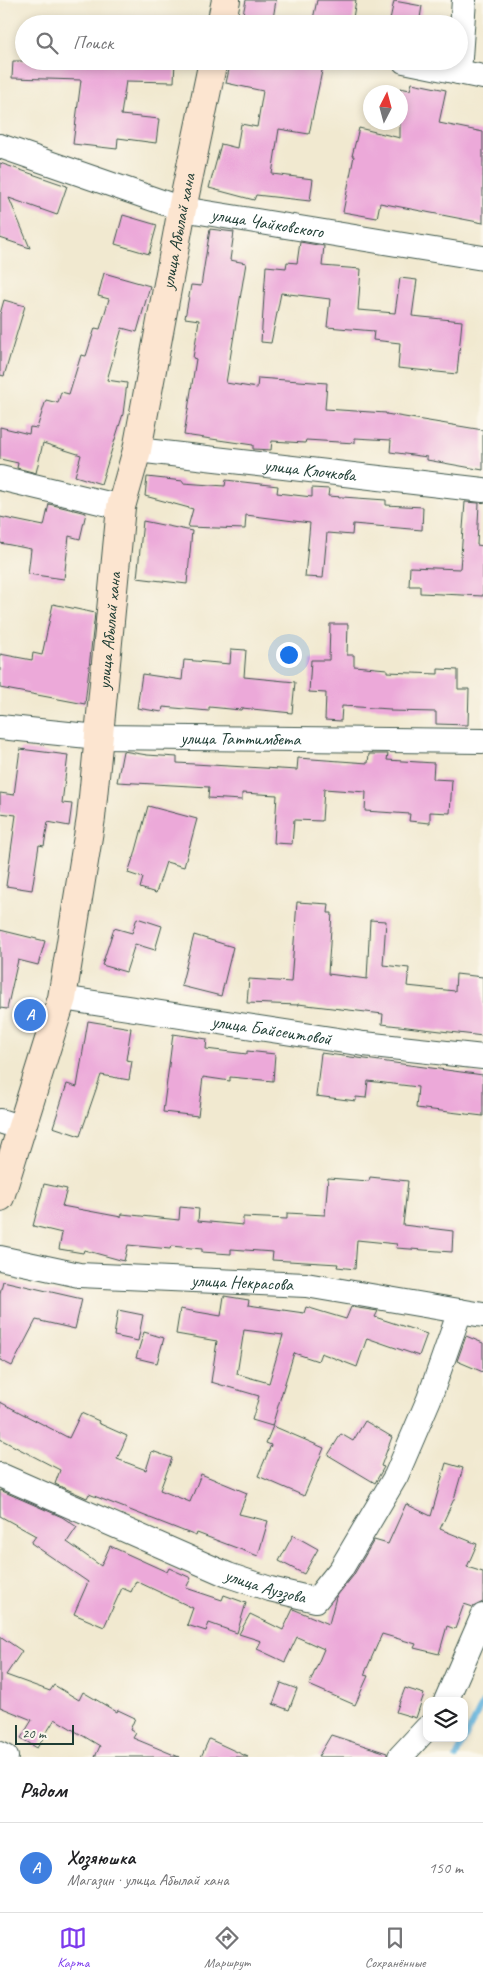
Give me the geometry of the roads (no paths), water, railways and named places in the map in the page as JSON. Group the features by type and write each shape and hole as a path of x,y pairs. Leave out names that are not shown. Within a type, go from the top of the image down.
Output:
{"street":[{"path":"223,15 226,0"},
{"path":"463,15 464,0"},
{"name":"улица Абылай хана","path":"0,1197 11,1124 62,998 91,818 121,507 137,450 182,209 212,70"},
{"path":"449,70 483,76"},
{"name":"улица Чайковского","path":"0,146 182,209 483,258"},
{"name":"улица Клочкова","path":"137,450 483,490"},
{"path":"0,478 121,507"},
{"name":"улица Таттимбета","path":"0,727 98,737 483,741"},
{"name":"улица Байсеитовой","path":"62,998 364,1044 483,1058"},
{"name":"улица Некрасова","path":"0,1258 79,1275 306,1285 472,1313"},
{"name":"улица Ауэзова","path":"0,1475 228,1575 270,1589 316,1600 341,1568 396,1476 429,1399 472,1313"},
{"path":"448,1697 483,1616"},
{"path":"400,1757 423,1732"},
{"path":"0,1754 6,1757"}],"waterway":[{"path":"456,1757 483,1702"}],"place":[{"name":"Хозяюшка","path":"30,1015"}]}
